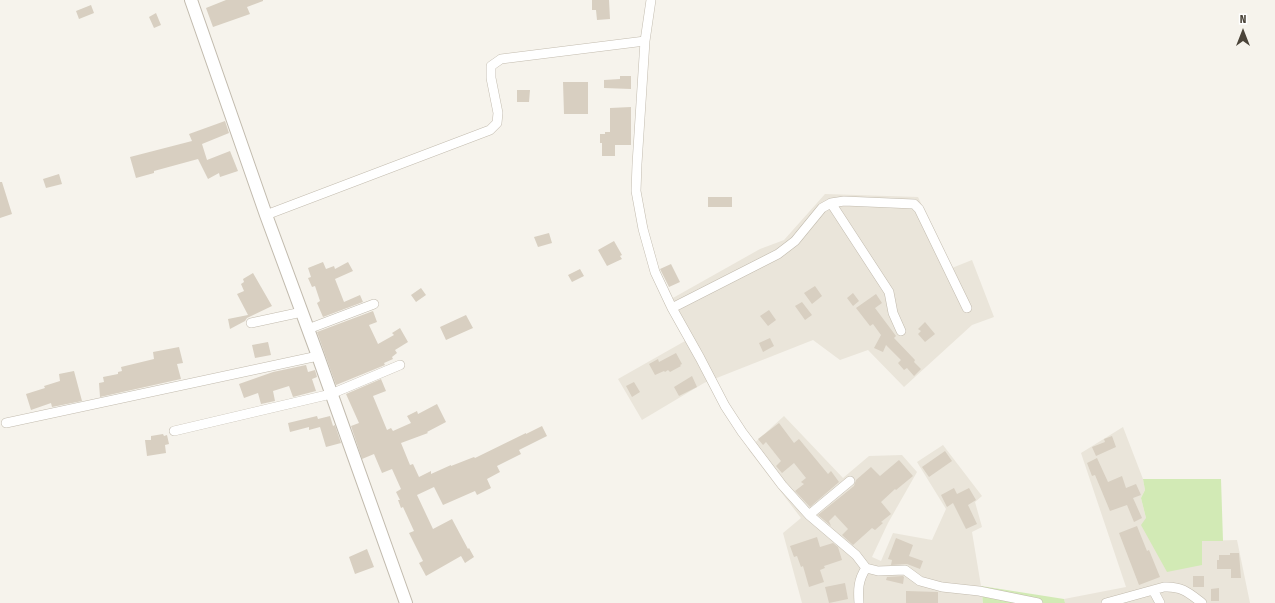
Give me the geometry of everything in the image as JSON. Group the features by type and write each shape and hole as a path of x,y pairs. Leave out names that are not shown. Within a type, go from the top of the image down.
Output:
{"street":[{"path":"191,0 266,215 406,603"},
{"path":"651,0 645,41 636,191 642,229 655,272 672,308 725,406 742,432 782,485 809,515 856,555 866,568 878,571 905,570 920,581 942,587 979,591 1038,603"},
{"path":"266,215 490,130 497,123 498,113 491,78 491,66 501,59 645,41"},
{"path":"672,308 778,254 795,241 822,208 831,203 844,201 914,204 919,209 967,308"},
{"path":"831,203 888,292 893,313 902,331"},
{"path":"308,329 374,304"},
{"path":"251,324 302,312"},
{"path":"6,423 318,356"},
{"path":"174,431 331,394 400,365"},
{"path":"809,515 850,481"},
{"path":"859,603 858,587 861,576 866,568"},
{"path":"1106,603 1138,599 1153,590 1164,587 1174,587 1184,590 1202,603"},
{"path":"1153,590 1160,603"}],"shaded area":[{"path":"825,194 918,197 952,268 972,260 994,317 972,325 904,387 868,350 840,360 813,340 704,383 642,420 618,379 685,341 664,303 760,249 784,240"},
{"path":"784,416 843,478 869,456 902,455 917,472 888,523 872,557 881,561 893,533 932,540 946,509 917,462 943,445 982,496 975,502 982,527 972,532 983,603 802,603 783,533 801,518 748,449"},
{"path":"1123,427 1143,479 1145,490 1141,498 1146,518 1202,541 1237,540 1250,603 1065,603 1064,599 1126,587 1081,453"}],"green space":[{"path":"1143,479 1221,479 1223,541 1202,541 1202,565 1167,572 1141,525 1146,518 1141,498 1145,490"},
{"path":"981,586 1064,599 1065,603 983,603"}],"building":[{"path":"226,0 263,1 247,7 250,14 213,27 206,8"},
{"path":"592,0 609,0 610,19 597,20 596,10 592,10"},
{"path":"91,5 94,13 79,19 76,11"},
{"path":"156,13 161,25 154,28 149,17"},
{"path":"620,76 631,76 631,89 604,88 604,80 620,79"},
{"path":"563,82 588,82 588,114 564,114"},
{"path":"517,90 530,90 529,102 517,102"},
{"path":"631,107 631,145 615,145 615,156 602,156 600,134 610,132 610,108"},
{"path":"225,121 229,133 202,144 207,160 230,151 238,171 220,177 219,173 208,179 198,159 154,171 154,173 136,178 130,157 192,141 189,134"},
{"path":"59,174 62,184 46,188 43,179"},
{"path":"0,182 2,182 12,214 0,218"},
{"path":"708,197 732,197 732,207 708,207"},
{"path":"549,233 552,243 538,247 534,237"},
{"path":"614,241 622,255 620,256 622,259 607,266 598,250"},
{"path":"323,262 326,269 334,266 335,269 348,262 353,271 335,279 344,302 360,295 363,302 323,317 317,303 320,301 315,286 312,287 308,278 311,277 308,268"},
{"path":"671,264 680,282 669,287 660,269"},
{"path":"580,269 584,276 572,282 568,275"},
{"path":"253,273 272,306 247,318 245,321 230,329 228,319 248,315 237,294 244,291 241,284 244,282 243,279"},
{"path":"815,286 822,296 812,304 804,293"},
{"path":"421,288 426,295 416,302 411,295"},
{"path":"853,293 859,301 853,306 847,298"},
{"path":"876,294 882,303 875,308 896,336 894,338 915,360 914,362 921,369 914,376 907,368 904,370 898,363 901,360 886,345 883,352 874,348 881,335 873,324 870,326 856,308"},
{"path":"802,302 812,315 805,320 795,306"},
{"path":"769,310 776,320 768,326 760,316"},
{"path":"373,311 377,322 369,325 378,344 394,335 392,333 400,328 408,342 395,350 397,353 392,357 393,359 384,363 385,365 336,385 317,332"},
{"path":"466,315 473,328 446,340 440,327"},
{"path":"925,322 935,334 925,342 918,334 921,331 918,329"},
{"path":"770,338 774,346 763,352 759,343"},
{"path":"268,342 271,355 255,358 252,345"},
{"path":"179,347 183,363 177,364 181,379 100,397 99,383 104,382 103,377 118,374 118,372 122,371 121,367 154,359 153,352"},
{"path":"676,353 682,364 680,365 681,366 670,372 668,370 655,375 649,364 658,359 659,362"},
{"path":"306,365 308,372 315,370 317,377 312,379 316,391 293,397 289,386 273,391 275,401 261,404 258,393 244,398 239,384 273,372"},
{"path":"74,371 82,401 52,407 51,403 31,410 26,394 60,381 59,374"},
{"path":"692,376 697,387 679,396 674,387"},
{"path":"381,379 386,391 373,396 387,430 391,428 393,431 411,423 407,416 417,411 418,414 437,404 446,422 427,432 428,433 401,443 410,465 413,464 419,477 431,471 431,474 451,465 474,457 475,458 542,426 547,436 519,450 521,454 497,466 500,472 487,479 491,488 477,495 475,491 443,505 434,487 417,495 433,529 452,519 474,557 465,563 461,556 426,576 419,563 423,561 409,533 414,531 403,507 401,508 398,500 400,500 396,492 401,489 392,469 382,473 374,454 362,459 351,426 359,423 346,394"},
{"path":"634,382 640,392 632,397 626,386"},
{"path":"317,416 318,419 330,416 333,426 335,425 341,443 326,447 320,427 309,430 309,427 290,432 288,423"},
{"path":"779,423 794,443 799,439 828,474 831,471 839,482 810,507 795,491 804,484 801,482 806,478 794,463 782,473 776,466 781,461 766,442 763,445 758,439"},
{"path":"163,434 164,436 167,435 169,444 165,445 166,453 147,456 145,440 151,440 151,436"},
{"path":"1112,436 1116,447 1096,456 1092,447 1105,442 1104,439"},
{"path":"945,451 952,461 929,477 922,467"},
{"path":"1097,458 1108,482 1122,476 1126,488 1136,484 1141,495 1133,498 1142,518 1134,522 1127,505 1110,511 1095,475 1092,476 1087,463"},
{"path":"899,460 913,476 896,490 895,489 881,502 891,514 881,522 883,523 875,530 872,528 853,545 842,535 848,529 835,515 829,521 831,526 818,515 854,486 856,480 871,467 880,476"},
{"path":"954,488 957,494 969,488 976,500 968,505 977,524 966,529 953,503 947,507 941,495"},
{"path":"1137,526 1160,577 1139,585 1119,533"},
{"path":"817,537 820,547 833,543 838,547 842,560 824,566 825,568 820,570 824,582 809,587 803,566 801,567 797,556 794,557 790,546"},
{"path":"896,538 913,545 909,556 923,561 920,569 907,564 891,565 892,560 888,559"},
{"path":"367,549 374,567 355,574 349,557"},
{"path":"1230,553 1239,553 1241,578 1231,578 1231,569 1217,569 1217,560 1219,560 1219,555 1230,555"},
{"path":"903,576 903,584 886,580 887,577"},
{"path":"1193,576 1204,576 1204,587 1193,587"},
{"path":"845,583 848,599 829,603 825,587"},
{"path":"1219,588 1219,601 1211,601 1211,589"},
{"path":"906,591 938,592 938,603 906,603"}]}
